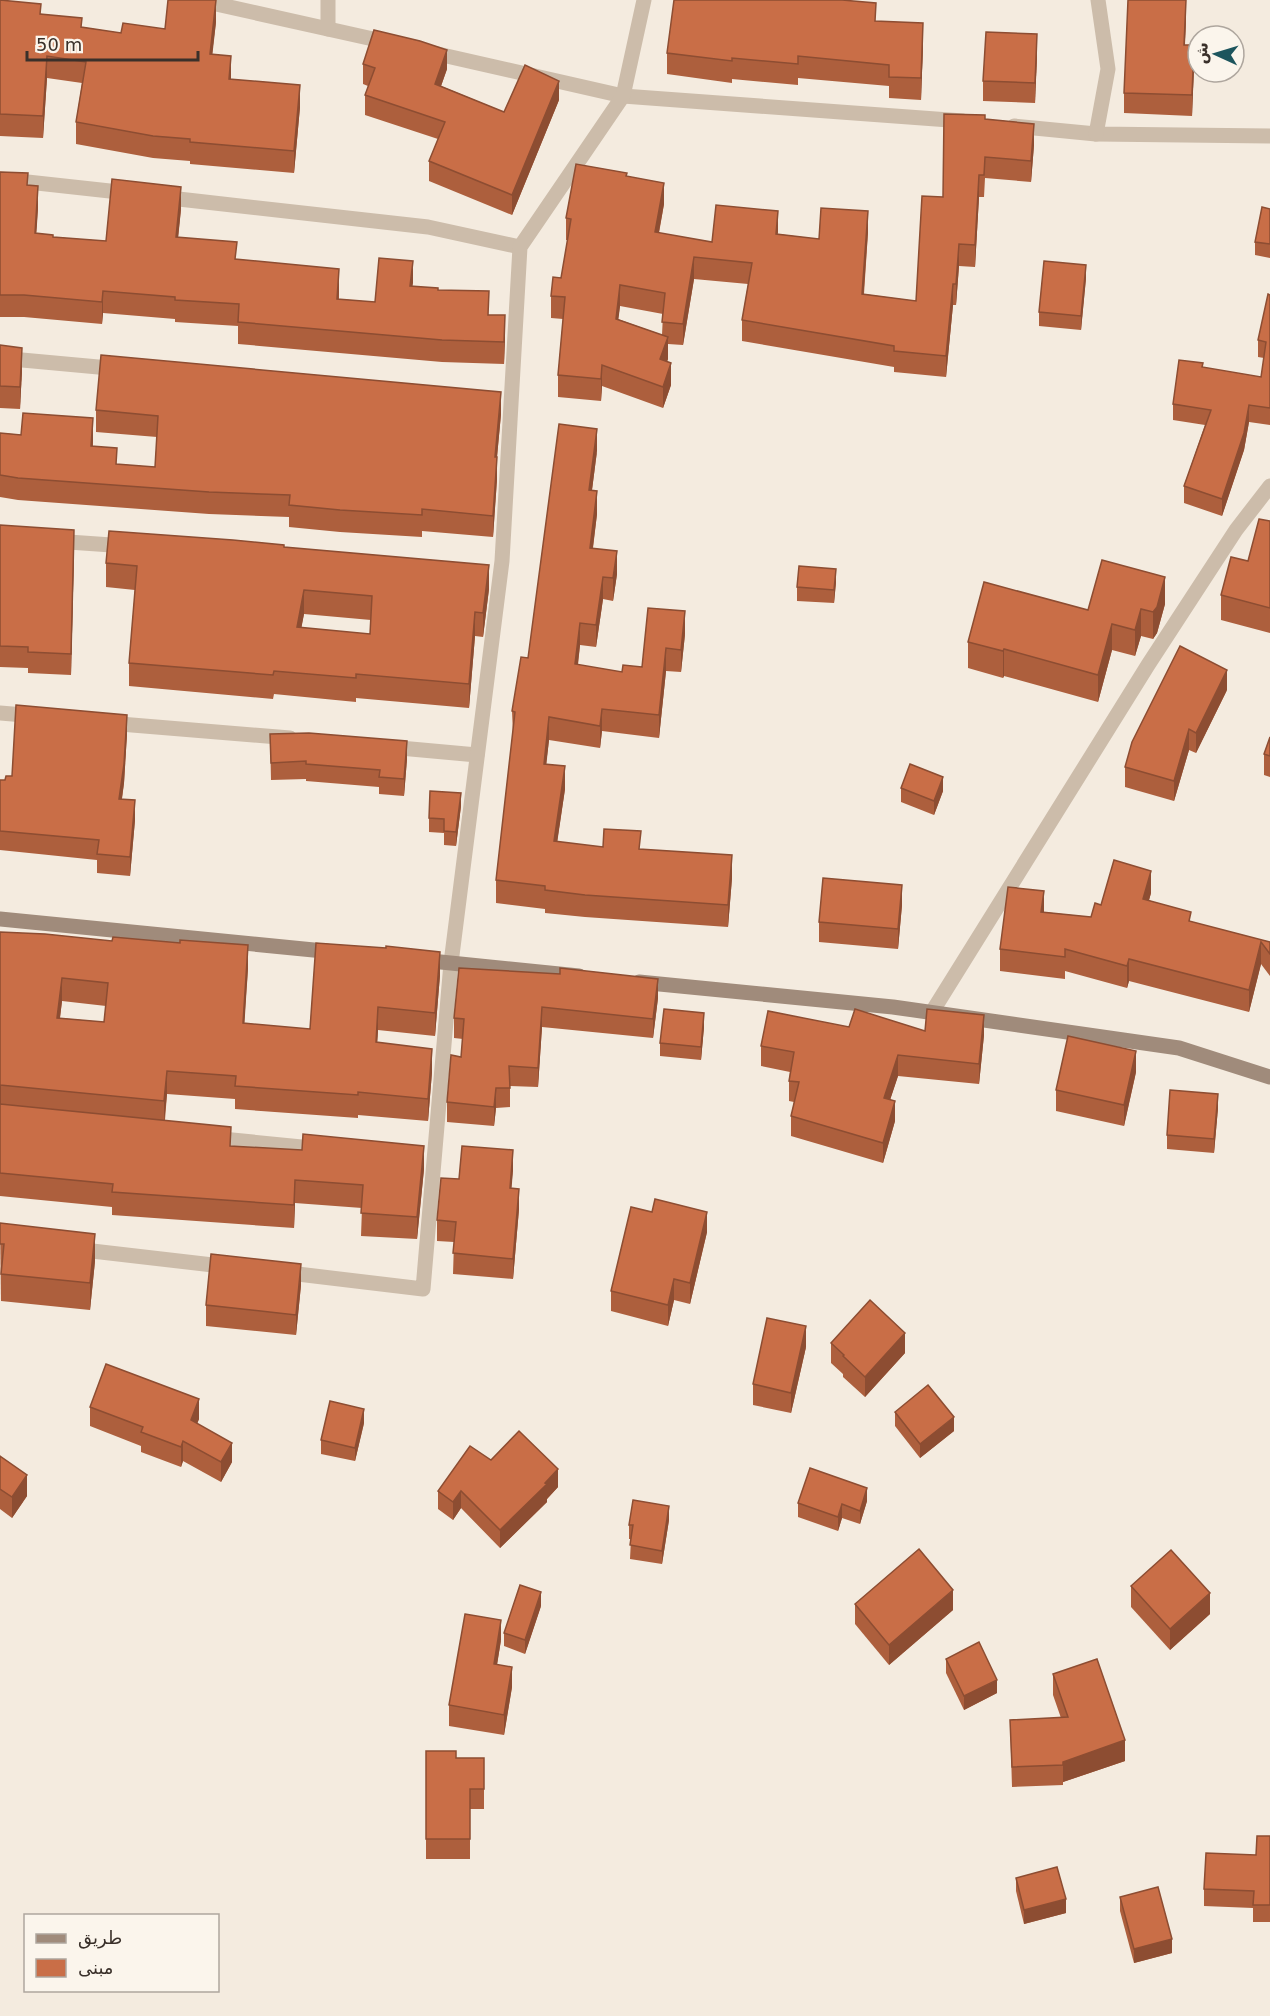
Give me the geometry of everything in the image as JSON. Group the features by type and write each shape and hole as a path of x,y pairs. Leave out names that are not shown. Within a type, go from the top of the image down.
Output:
{"main road":[{"path":"0,919 344,952"},
{"path":"403,958 590,977"},
{"path":"625,980 932,1012 1179,1048 1270,1077"}],"street":[{"path":"198,0 623,96 881,114 1096,134 1270,136"},
{"path":"328,0 328,29"},
{"path":"270,1271 423,1289 428,1160 477,755 520,247 623,96 644,0"},
{"path":"1096,134 1108,69 1098,0"},
{"path":"0,179 428,227 520,247"},
{"path":"0,358 131,370"},
{"path":"932,1012 1148,665 1236,530 1270,486"},
{"path":"36,539 143,547"},
{"path":"0,713 48,717"},
{"path":"95,722 310,740"},
{"path":"370,745 477,755"},
{"path":"199,1137 340,1151"},
{"path":"59,1247 247,1268"}],"building":[{"path":"0,0 41,4 40,14 82,18 81,27 121,33 123,23 165,29 168,0 216,0 210,54 231,56 229,79 300,85 294,151 190,142 190,139 153,136 76,122 86,62 47,56 43,116 0,114"},
{"path":"674,0 842,0 876,3 875,21 923,23 921,78 889,77 889,65 798,56 798,64 732,58 732,61 667,53"},
{"path":"1128,0 1186,0 1184,45 1186,45 1186,84 1192,84 1192,95 1124,93"},
{"path":"374,30 447,50 435,84 504,112 525,65 559,81 512,195 429,161 445,122 365,95 375,68 363,64"},
{"path":"986,32 1037,34 1035,83 983,81"},
{"path":"944,114 985,115 985,119 1034,124 1031,161 985,157 984,175 979,175 975,245 959,244 946,356 894,351 894,346 742,320 752,263 694,257 683,324 662,322 665,293 620,285 616,319 668,337 660,359 671,363 663,387 602,365 601,379 558,375 565,297 551,296 553,277 561,278 571,219 566,218 576,164 627,173 626,176 664,183 655,232 712,242 716,205 778,211 776,234 819,239 821,208 868,211 862,294 916,301 922,196 943,197"},
{"path":"0,172 28,173 27,185 38,186 35,233 53,235 53,237 106,241 112,179 181,187 176,237 237,242 235,259 339,269 337,299 375,302 379,258 413,261 410,286 438,288 438,290 489,291 488,315 505,315 504,342 442,340 238,322 239,304 175,300 175,297 103,291 102,302 0,295"},
{"path":"1262,207 1270,209 1270,244 1255,242"},
{"path":"1044,261 1086,265 1081,316 1039,312"},
{"path":"1268,294 1270,295 1270,408 1249,405 1244,433 1222,499 1184,486 1211,410 1173,404 1179,360 1203,363 1202,367 1261,377 1266,342 1258,340"},
{"path":"0,345 22,348 20,387 0,386"},
{"path":"101,355 501,392 495,457 497,457 493,516 422,509 422,515 340,510 289,505 290,495 209,492 0,475 0,433 21,435 23,413 93,418 91,446 117,448 116,464 155,467 158,416 96,410"},
{"path":"559,424 597,429 589,490 597,491 590,548 617,551 613,578 603,577 596,625 580,623 575,664 622,672 623,665 642,667 648,608 685,611 681,650 666,648 659,715 602,709 600,726 549,717 544,764 565,766 554,841 603,847 604,829 641,831 639,849 732,855 728,905 585,895 545,890 545,886 496,880 515,712 512,711 521,657 528,658"},
{"path":"1259,519 1270,521 1270,608 1221,595 1231,557 1248,561"},
{"path":"0,525 74,530 71,654 28,652 28,647 0,646"},
{"path":"109,531 233,540 284,545 284,547 489,565 483,613 475,612 469,684 356,674 356,678 274,671 273,675 129,663 137,566 106,563","holes":["304,590 372,596 370,634 297,627"]},
{"path":"1102,560 1165,577 1157,607 1153,612 1141,609 1135,630 1112,624 1098,675 1004,649 1003,651 968,642 984,582 1088,610"},
{"path":"799,566 836,569 834,590 797,587"},
{"path":"1180,646 1227,670 1196,733 1189,729 1174,781 1125,767 1132,742"},
{"path":"16,705 127,715 119,799 135,800 130,857 97,854 99,840 0,831 0,780 5,780 6,776 12,776"},
{"path":"309,733 407,741 404,779 379,777 380,770 306,764 306,761 271,763 270,734"},
{"path":"1270,737 1270,756 1264,754"},
{"path":"910,764 943,777 934,801 901,788"},
{"path":"430,791 461,793 456,832 444,831 444,819 429,818"},
{"path":"1114,860 1151,871 1143,899 1191,912 1189,921 1270,942 1270,954 1261,942 1249,990 1129,959 1127,966 1065,949 1065,957 1000,949 1008,887 1044,891 1041,912 1091,917 1095,903 1101,905"},
{"path":"823,878 902,885 898,929 819,922"},
{"path":"0,932 112,941 113,937 180,943 180,940 248,945 243,1023 310,1029 316,943 386,948 386,946 440,952 435,1013 378,1007 376,1042 432,1049 428,1099 358,1092 358,1095 235,1086 236,1076 167,1071 164,1101 0,1085","holes":["62,978 108,983 104,1022 57,1018"]},
{"path":"459,968 560,974 560,968 658,979 653,1019 542,1007 538,1068 509,1066 510,1088 496,1088 494,1107 447,1102 451,1055 461,1057 464,1019 454,1018"},
{"path":"664,1009 704,1013 701,1047 660,1043"},
{"path":"855,1009 925,1031 927,1009 984,1015 979,1064 898,1055 884,1098 895,1101 883,1143 791,1116 799,1082 789,1081 794,1052 761,1046 768,1011 849,1027"},
{"path":"1068,1036 1136,1051 1124,1105 1056,1090"},
{"path":"1170,1090 1218,1094 1214,1139 1167,1135"},
{"path":"0,1104 231,1127 230,1146 302,1150 303,1134 424,1146 417,1217 361,1213 363,1185 295,1180 294,1205 112,1192 113,1184 0,1173"},
{"path":"462,1146 513,1150 510,1188 519,1189 513,1259 453,1253 456,1222 437,1220 441,1178 459,1179"},
{"path":"655,1199 707,1212 690,1283 674,1279 668,1305 611,1291 631,1207 652,1212"},
{"path":"0,1223 95,1234 90,1283 1,1274 4,1244 0,1244"},
{"path":"211,1254 301,1264 296,1315 206,1305"},
{"path":"870,1300 905,1333 865,1377 831,1343"},
{"path":"767,1318 806,1326 791,1393 753,1384"},
{"path":"106,1364 199,1399 191,1420 232,1443 221,1462 183,1441 181,1447 141,1432 143,1427 90,1407"},
{"path":"928,1385 954,1417 920,1444 895,1412"},
{"path":"330,1401 364,1409 355,1448 321,1440"},
{"path":"519,1431 558,1469 545,1483 547,1484 500,1530 461,1491 453,1502 438,1491 470,1446 491,1460"},
{"path":"0,1456 27,1475 12,1497 0,1489"},
{"path":"810,1468 867,1488 860,1511 842,1504 838,1517 798,1503"},
{"path":"633,1500 669,1506 662,1551 630,1545 633,1525 629,1525"},
{"path":"919,1549 953,1590 889,1645 855,1604"},
{"path":"1171,1550 1210,1593 1170,1629 1131,1586"},
{"path":"520,1585 541,1592 525,1640 504,1633"},
{"path":"465,1614 501,1620 494,1664 512,1667 504,1715 449,1705"},
{"path":"979,1642 997,1680 964,1696 946,1659"},
{"path":"1097,1659 1125,1740 1063,1762 1063,1765 1012,1767 1010,1720 1068,1717 1053,1674"},
{"path":"426,1751 456,1751 456,1758 484,1758 484,1789 470,1789 470,1839 426,1839"},
{"path":"1257,1836 1270,1836 1270,1905 1253,1905 1254,1891 1204,1889 1206,1853 1256,1855"},
{"path":"1057,1867 1066,1899 1024,1910 1016,1878"},
{"path":"1158,1887 1172,1939 1134,1949 1120,1897"}]}
